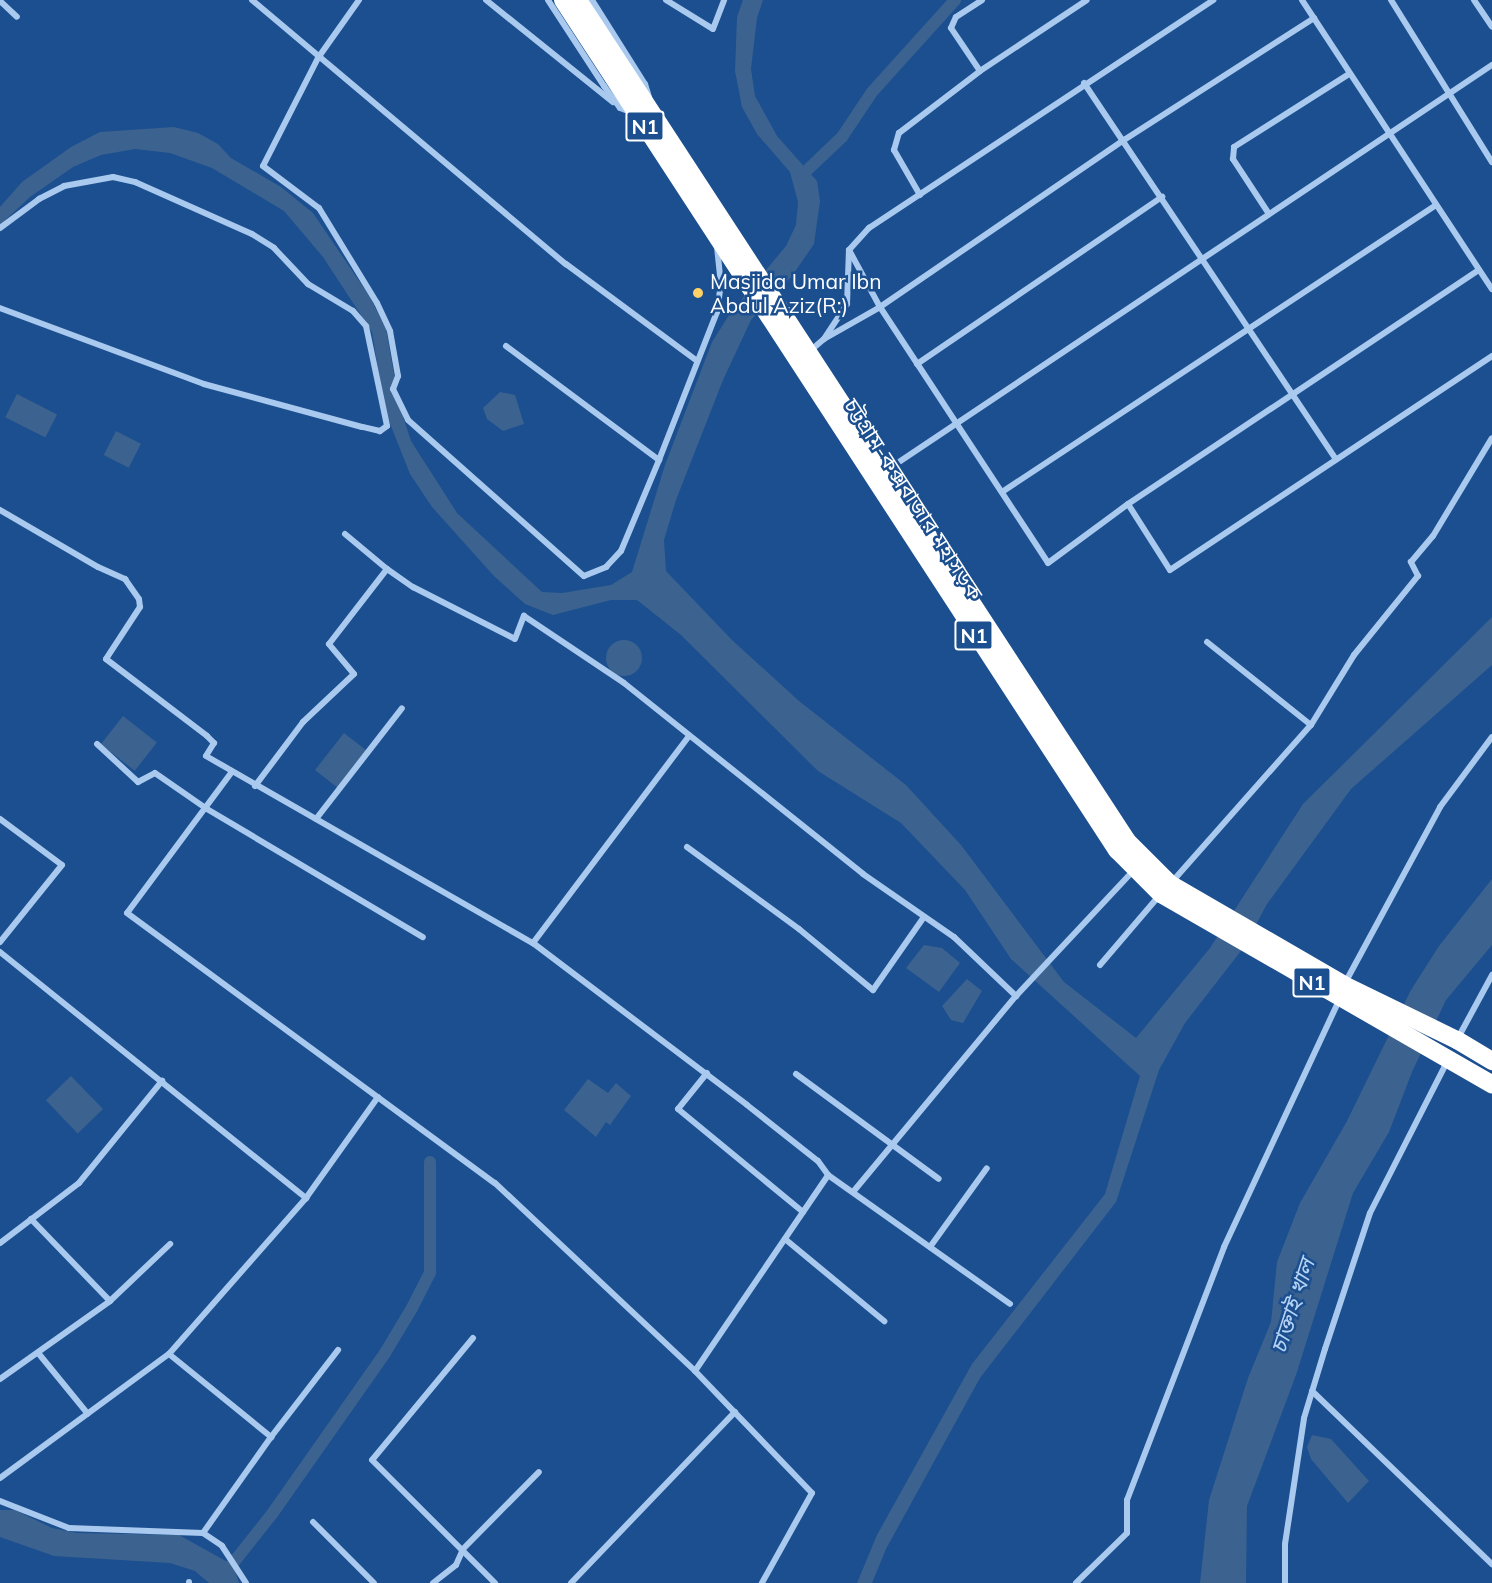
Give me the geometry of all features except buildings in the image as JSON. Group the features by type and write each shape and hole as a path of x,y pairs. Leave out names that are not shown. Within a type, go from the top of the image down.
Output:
{"highway":[{"name":"চট্টগ্রাম-কক্সবাজার মহাসড়ক","path":"563,0 712,228 734,249"},
{"name":"চট্টগ্রাম-কক্সবাজার মহাসড়ক","path":"591,1 635,109 734,249 984,637 1107,816 1165,889"},
{"name":"চট্টগ্রাম-কক্সবাজার মহাসড়ক","path":"786,330 809,351 888,470 984,637 1095,821 1135,868 1165,889 1364,1004 1445,1057"},
{"name":"চট্টগ্রাম-কক্সবাজার মহাসড়ক","path":"1364,1004 1454,1038"},
{"name":"N1","path":"1454,1038 1492,1061"},
{"name":"N1","path":"1445,1057 1492,1084"}],"street":[{"path":"252,0 318,58 566,264 697,361"},
{"path":"359,0 318,58 263,166 319,208 377,303 390,331 398,376 393,390 408,420 584,576 606,567 621,551 717,312 721,285 712,228"},
{"path":"486,0 635,109"},
{"path":"548,0 635,109"},
{"path":"666,0 713,29 724,0"},
{"path":"980,71 951,28 956,17 982,0"},
{"path":"920,195 894,150 895,139 980,71 1087,0"},
{"path":"824,339 847,304 849,250 869,228 1084,83 1213,0"},
{"path":"1302,0 1492,289"},
{"path":"1391,0 1492,162"},
{"path":"1474,0 1492,27"},
{"path":"0,1 17,17"},
{"path":"809,351 824,339 880,308 1124,140 1314,18"},
{"path":"888,470 1492,65"},
{"path":"1269,214 1233,159 1234,147 1349,74"},
{"path":"1084,83 1203,257 1336,459"},
{"path":"0,228 30,205 64,186 113,177 135,183 252,234 274,248 308,284 353,311 366,326 386,429 362,427 204,384 0,308"},
{"path":"917,364 1162,197"},
{"path":"1002,492 1436,205"},
{"path":"849,250 880,308 1048,563 1128,504 1479,270"},
{"path":"506,346 659,460"},
{"path":"1128,504 1170,570 1492,356"},
{"path":"1100,965 1311,725 1354,655 1418,576 1411,562 1433,536 1492,438"},
{"path":"0,510 98,567 125,579 139,599 140,607 106,659 207,736 214,743 206,756 231,773 533,943 706,1073 818,1161 828,1175 1010,1304"},
{"path":"345,534 412,587 515,639 524,616 624,683 688,737 863,874 954,937 1016,996"},
{"path":"255,786 303,722 354,674 329,644 387,569"},
{"path":"1207,642 1311,725"},
{"path":"316,819 402,708"},
{"path":"533,943 688,737"},
{"path":"1076,1583 1127,1533 1127,1500 1224,1247 1342,992 1440,807 1492,737"},
{"path":"97,744 138,782 155,773 207,809 423,937"},
{"path":"231,773 207,809 127,913 495,1183 694,1371 812,1493 762,1583"},
{"path":"0,819 62,865 0,942"},
{"path":"687,847 800,929 873,990 924,917"},
{"path":"853,1192 1016,996 1135,868"},
{"path":"0,952 162,1081 239,1148 306,1198"},
{"path":"1454,1038 1492,975"},
{"path":"1285,1583 1285,1544 1304,1418 1312,1391 1370,1213 1445,1057"},
{"path":"706,1073 678,1109 803,1212"},
{"path":"796,1074 939,1179"},
{"path":"0,1242 79,1183 162,1081"},
{"path":"0,1478 169,1354 306,1198 378,1097"},
{"path":"930,1247 987,1168"},
{"path":"694,1371 828,1175"},
{"path":"31,1219 110,1301"},
{"path":"785,1239 884,1321"},
{"path":"0,1379 39,1354 110,1301 170,1244"},
{"path":"473,1338 372,1460 495,1583"},
{"path":"203,1533 271,1437 338,1350"},
{"path":"39,1354 88,1414"},
{"path":"169,1354 271,1437"},
{"path":"1312,1391 1492,1564"},
{"path":"571,1583 735,1412"},
{"path":"433,1583 456,1565 463,1550 539,1472"},
{"path":"0,1501 69,1528 203,1533 222,1546 246,1583"},
{"path":"313,1522 374,1583"}],"water":[{"path":"743,0 763,0 757,18 751,69 755,96 777,136 817,181 820,201 814,244 792,276 751,320 723,380 676,500 664,540 666,571 732,640 799,701 906,785 961,845 1064,982 1136,1038 1210,948 1303,804 1492,617 1492,665 1351,789 1267,904 1244,947 1185,1023 1159,1070 1116,1202 980,1378 886,1549 872,1583 857,1583 877,1535 972,1364 1105,1194 1140,1076 1011,959 965,890 901,823 818,771 681,635 637,600 611,600 553,615 525,604 494,576 432,507 410,474 385,411 372,332 323,257 284,211 212,168 170,153 135,149 101,155 73,167 30,197 0,225 0,207 22,182 71,147 100,132 174,127 198,133 218,144 231,158 281,187 313,213 370,297 386,329 395,380 393,386 411,441 457,513 542,592 562,593 611,585 632,572 665,465 712,342 731,312 786,246 796,225 798,202 790,172 757,134 742,107 735,71 737,17"},
{"path":"500,392 515,395 524,424 503,431 487,419 483,408"},
{"path":"17,394 57,414 45,438 5,417"},
{"path":"116,431 141,444 129,468 104,455"},
{"path":"624,640 636,646 642,658 636,670 624,676 612,670 606,658 612,646"},
{"path":"123,716 157,742 135,771 101,744"},
{"path":"344,733 367,751 338,788 315,770"},
{"name":"চাক্তাই খাল","path":"1492,879 1492,945 1446,1000 1412,1072 1389,1132 1353,1193 1296,1375 1247,1506 1246,1583 1200,1583 1209,1500 1248,1378 1271,1322 1277,1262 1300,1203 1347,1121 1411,990 1439,946"},
{"path":"924,945 942,948 960,963 939,992 906,968"},
{"path":"967,979 982,991 963,1023 951,1020 942,1006"},
{"path":"71,1076 103,1109 78,1133 46,1100"},
{"path":"588,1079 608,1093 616,1083 631,1096 610,1125 606,1122 596,1137 564,1110"},
{"path":"1312,1435 1331,1439 1369,1481 1348,1503 1311,1459 1307,1447"},
{"path":"0,1510 15,1510 52,1528 77,1533 179,1535 233,1565 239,1583 209,1583 195,1571 170,1563 54,1556 0,1537"}],"waterway":[{"path":"802,175 842,137 872,92 955,0"},
{"path":"226,1572 272,1514 385,1353 430,1273 430,1162"}],"place":[{"name":"Masjida Umar Ibn Abdul Aziz(R:)","path":"698,293"}]}
